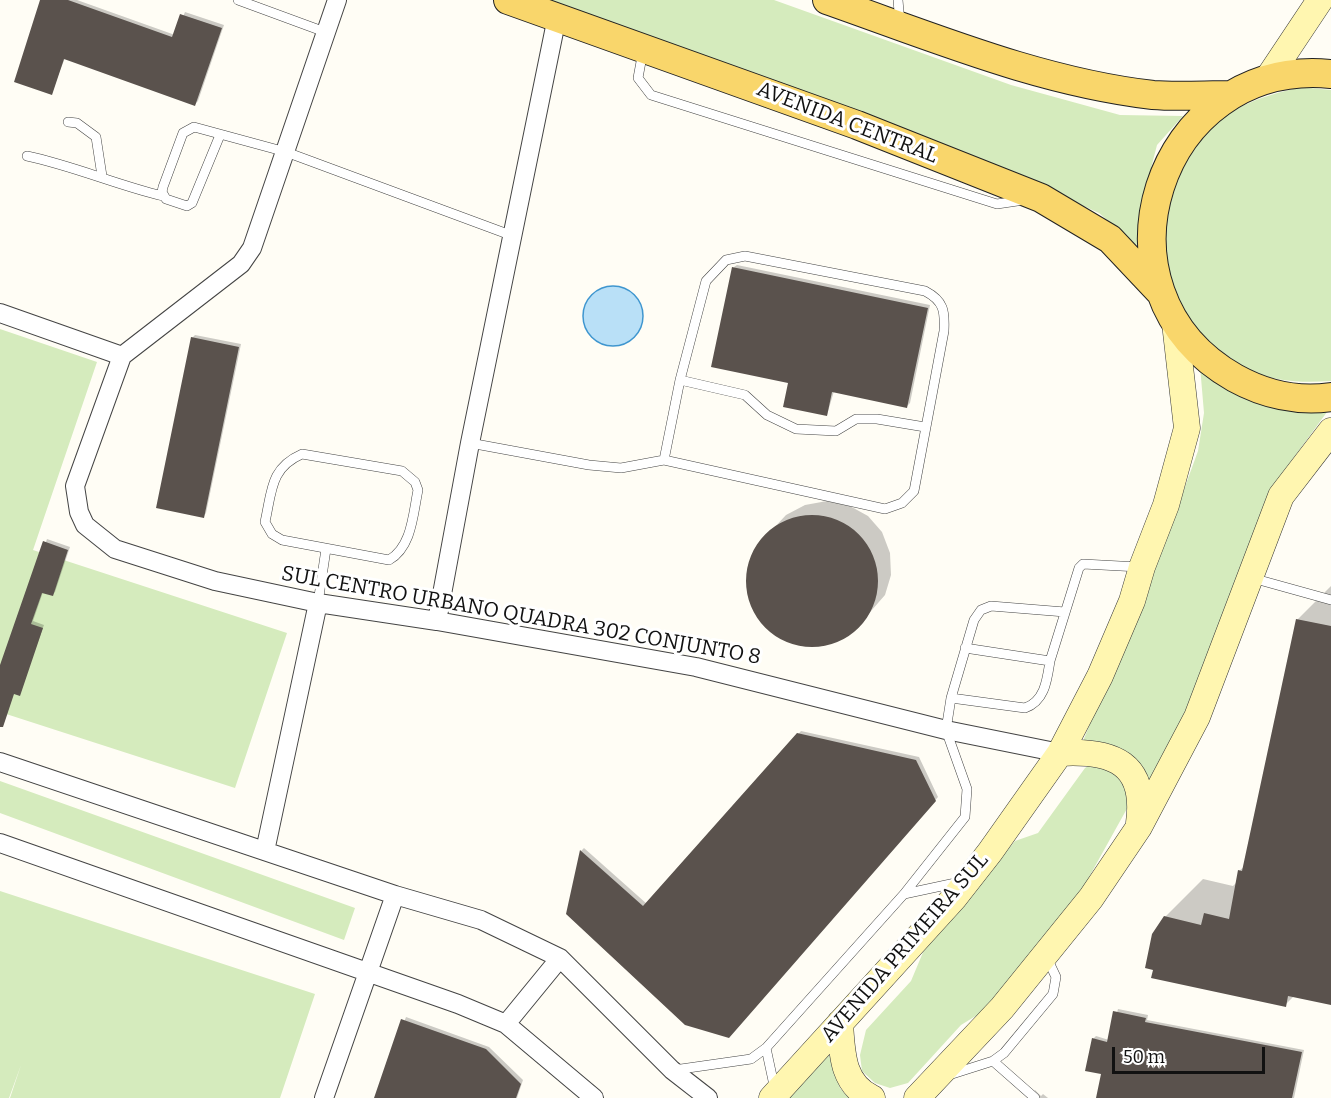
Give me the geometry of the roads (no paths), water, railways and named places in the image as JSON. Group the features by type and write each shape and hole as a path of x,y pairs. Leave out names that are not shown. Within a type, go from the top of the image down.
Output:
{"main road":[{"name":"AVENIDA CENTRAL","path":"508,0 858,125 1041,198 1110,239 1160,292"},
{"path":"827,0 899,13 983,55 1076,80 1154,95 1231,95"},
{"path":"1268,78 1320,0"},
{"path":"1331,74 1310,72 1268,78 1231,95 1191,129 1163,173 1152,212 1151,253 1160,292 1175,323 1211,364 1258,391 1311,400 1331,397"},
{"name":"AVENIDA PRIMEIRA SUL","path":"774,1096 968,880 1060,753 1100,676 1131,601 1166,505 1186,428 1175,323"},
{"path":"917,1098 1002,1008 1091,898 1139,826 1197,717 1248,577 1281,496 1331,431"},
{"path":"1060,753 1104,754 1118,761 1137,784 1142,801 1139,826"},
{"path":"840,1023 845,1068 854,1087 872,1098"}],"street":[{"path":"0,313 122,356 241,264 252,248 337,0"},
{"path":"437,621 470,443 557,17"},
{"name":"SUL CENTRO URBANO QUADRA 302 CONJUNTO 8","path":"122,356 75,486 79,512 85,525 115,549 215,581 318,603 437,621 696,667 946,730 1060,753"},
{"path":"265,851 318,603"},
{"path":"0,762 395,895 481,920 560,958 672,1071 708,1098"},
{"path":"0,843 368,971 506,1024 585,1096"},
{"path":"324,1098 395,895"},
{"path":"506,1024 560,958"}],"lane":[{"path":"238,0 325,32"},
{"path":"643,48 638,78 651,95 997,204 1041,198"},
{"path":"68,122 77,123 96,137 102,176"},
{"path":"163,196 163,187 183,133 194,127 286,152 513,236"},
{"path":"27,156 102,176 186,206 192,203 220,135"},
{"path":"470,443 589,465 621,468 664,460 885,509 902,503 914,491 944,331 945,308 936,297 925,291 745,256 726,260 706,281 680,380 664,460"},
{"path":"680,380 745,394 774,420 796,429 836,431 856,419 877,419 925,427"},
{"path":"302,454 319,455 402,471 416,482 418,490 406,543 399,554 389,560 326,549 282,540 272,534 265,522 277,472 288,460 302,454"},
{"path":"318,603 326,549"},
{"path":"951,698 1024,708 1034,705 1047,685 1050,661 1078,568 1083,564 1142,567"},
{"path":"1248,577 1331,600"},
{"path":"672,1071 751,1059 766,1048 904,894 965,817 967,789 946,730 951,698 964,648 974,620 981,610 991,606 1065,612"},
{"path":"964,648 1050,661"},
{"path":"904,894 968,880"},
{"path":"935,1079 993,1061 1004,1053 1053,994 1056,977 1046,954"},
{"path":"766,1048 774,1096"},
{"path":"993,1061 1035,1098"}],"water":[{"path":"613,286 630,291 638,299 643,316 638,333 630,341 613,346 596,341 588,333 583,316 588,299 596,291"}]}
